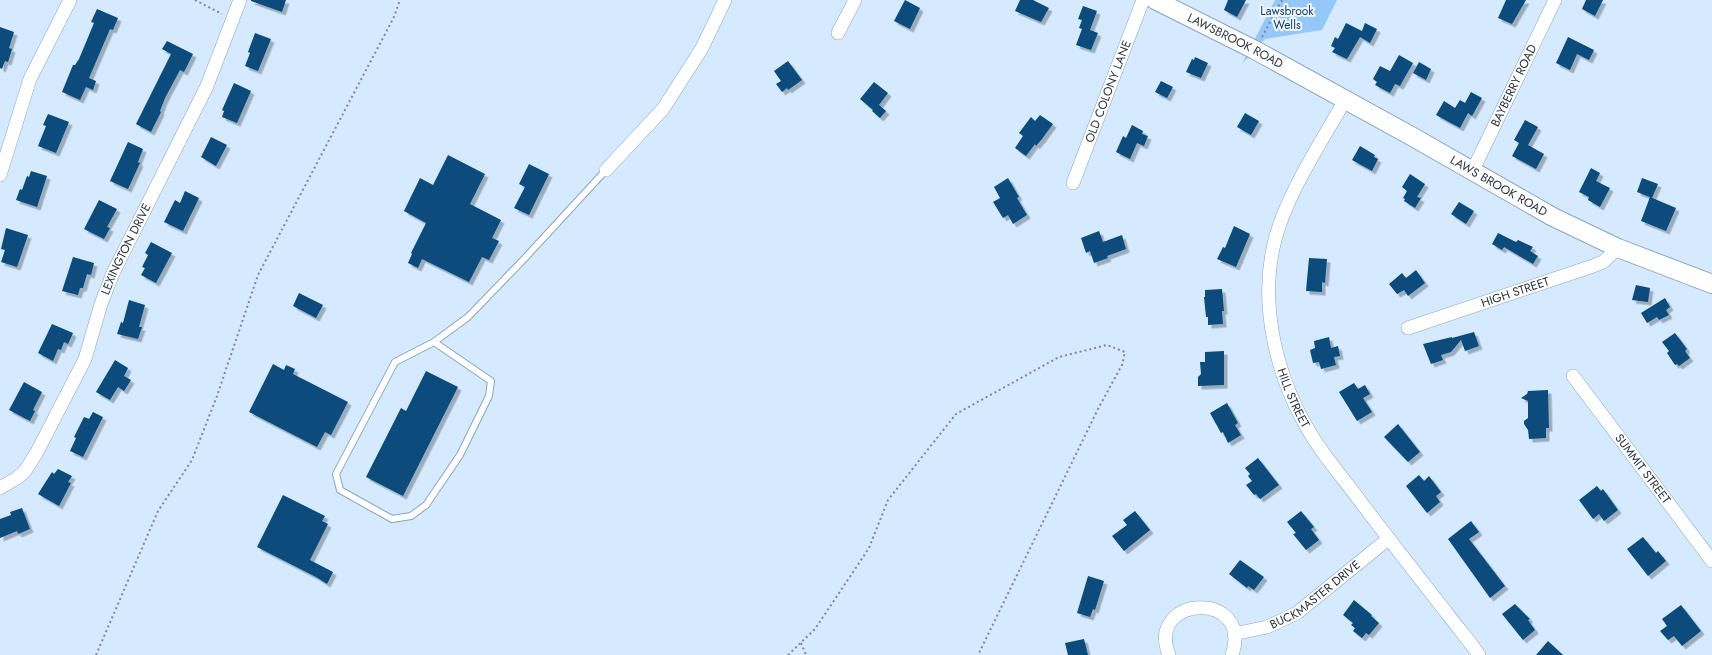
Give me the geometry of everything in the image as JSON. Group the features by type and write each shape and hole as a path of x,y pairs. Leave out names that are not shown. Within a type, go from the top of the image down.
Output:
{"street":[{"path":"0,175 30,79 70,0"},
{"name":"LEXINGTON DRIVE","path":"0,488 17,478 31,463 81,366 88,350 101,304 113,273 207,86 240,0"},
{"path":"606,170 663,109 702,48 725,0"},
{"path":"838,33 855,0"},
{"name":"OLD COLONY LANE","path":"1073,183 1143,0"},
{"name":"LAWSBROOK ROAD","path":"1155,0 1255,50 1293,71"},
{"name":"BAYBERRY ROAD","path":"1472,172 1555,0"},
{"name":"LAWS BROOK ROAD","path":"1293,71 1413,137 1553,217 1618,248 1712,284"},
{"name":"HILL STREET","path":"1345,100 1282,218 1271,259 1269,302 1271,327 1282,370 1304,421 1324,454 1388,539 1479,655"},
{"name":"HIGH STREET","path":"1408,328 1593,266 1603,262 1618,248"},
{"name":"SUMMIT STREET","path":"1573,376 1712,561"},
{"name":"BUCKMASTER DRIVE","path":"1234,634 1267,628 1297,613 1388,539"},
{"path":"1169,655 1166,642 1169,627 1179,614 1193,607 1208,607 1216,610 1228,620 1234,634 1235,641 1232,655"}],"lane":[{"path":"434,342 491,381 489,396 460,455 426,505 411,516 392,519 340,490 336,474 395,362 434,342 468,317 606,170"}],"path":[{"path":"195,0 233,18"},
{"path":"96,655 158,511 192,460 217,396 258,275 394,17 400,0"},
{"path":"1255,50 1282,0"},
{"path":"788,655 815,629 869,548 888,500 956,414 1059,356 1107,345 1125,352 1122,365 1099,407 978,655"},
{"path":"801,643 806,655"}],"green space":[{"name":"Lawsbrook Wells","path":"1275,0 1337,0 1322,30 1265,39 1242,64"}],"building":[{"path":"251,0 286,0 282,12"},
{"path":"905,0 920,8 910,29 894,21"},
{"path":"1020,0 1033,0 1049,8 1041,22 1015,11"},
{"path":"1228,0 1246,0 1237,17 1224,10"},
{"path":"1506,0 1526,0 1512,24 1498,18"},
{"path":"1586,0 1603,0 1595,16 1582,9"},
{"path":"1083,6 1097,11 1090,30 1098,33 1091,50 1076,45 1082,29 1079,28 1082,20 1078,19"},
{"path":"97,9 118,18 113,30 110,29 89,78 96,81 93,90 86,87 80,100 62,92 73,65 75,65 79,59 94,23 91,22"},
{"path":"1346,23 1362,31 1365,23 1377,29 1370,43 1360,37 1347,59 1332,52 1335,48 1331,46 1335,37 1338,39"},
{"path":"0,27 14,32 9,48 12,49 8,62 5,61 2,69 0,68"},
{"path":"255,33 271,39 258,71 245,66"},
{"path":"1568,37 1594,50 1589,60 1577,54 1570,70 1556,63"},
{"path":"167,41 193,54 184,72 180,70 165,98 160,111 161,112 151,132 136,124 171,54 162,49"},
{"path":"1399,55 1413,63 1400,86 1395,84 1390,93 1375,85 1377,82 1373,79 1380,66 1390,71"},
{"path":"1195,57 1208,63 1201,78 1186,72 1192,59 1194,60"},
{"path":"788,61 802,80 788,90 787,88 782,92 776,84 781,81 774,71"},
{"path":"1419,62 1431,69 1426,80 1413,73"},
{"path":"1161,81 1173,87 1167,98 1155,92"},
{"path":"874,82 888,93 879,105 886,111 880,118 860,99"},
{"path":"234,83 251,91 237,123 222,117 224,111 222,110"},
{"path":"1471,92 1482,98 1472,116 1468,113 1460,128 1436,115 1444,101 1455,108 1460,100 1465,103"},
{"path":"1245,113 1259,121 1251,135 1237,127"},
{"path":"48,114 69,122 56,153 38,146 46,126 43,125"},
{"path":"1040,115 1053,124 1042,139 1036,146 1035,144 1026,156 1015,148 1023,136 1019,133 1031,117 1035,121"},
{"path":"1525,120 1538,127 1528,145 1544,154 1536,169 1512,156 1519,143 1514,140"},
{"path":"1132,125 1143,131 1142,134 1148,136 1144,146 1137,143 1130,159 1116,152 1123,136 1126,138"},
{"path":"211,137 227,145 216,166 201,157"},
{"path":"128,142 143,149 138,162 140,163 128,189 110,181"},
{"path":"1360,146 1375,155 1374,157 1378,159 1372,171 1352,160"},
{"path":"448,155 485,174 470,204 501,220 492,238 499,241 489,260 482,257 469,282 422,259 418,268 408,263 412,254 411,253 426,223 404,211 420,178 433,185"},
{"path":"529,164 549,174 529,215 514,208 525,187 519,184"},
{"path":"1591,168 1600,173 1596,181 1610,188 1600,207 1588,200 1589,197 1579,192"},
{"path":"31,171 47,176 37,207 16,200 20,189 22,190 27,176 29,177"},
{"path":"1410,174 1425,184 1417,197 1421,198 1415,208 1404,201 1405,199 1403,198 1407,191 1402,187"},
{"path":"1008,178 1027,215 1013,224 1008,215 1003,218 993,202 1000,198 994,187"},
{"path":"1642,178 1658,184 1652,198 1637,192"},
{"path":"185,191 199,198 183,231 164,222 175,200 180,203"},
{"path":"1650,197 1676,208 1666,231 1641,221"},
{"path":"99,200 117,209 107,227 110,228 104,239 84,229"},
{"path":"1459,202 1474,211 1466,224 1451,214"},
{"path":"1234,226 1250,234 1236,267 1217,259 1223,247 1225,248"},
{"path":"6,228 28,235 17,267 1,262 5,250 1,249"},
{"path":"1099,231 1103,242 1122,235 1126,249 1107,256 1108,258 1094,263 1090,251 1086,253 1081,238"},
{"path":"1498,233 1516,242 1518,240 1533,247 1530,251 1538,256 1533,264 1504,247 1502,250 1492,244"},
{"path":"151,242 172,253 156,283 141,275 145,268 142,267 148,255 145,253"},
{"path":"73,257 94,263 91,275 87,274 83,288 80,288 78,295 62,291"},
{"path":"1309,258 1327,259 1325,283 1322,282 1322,292 1306,291"},
{"path":"1416,270 1425,283 1408,296 1404,290 1397,294 1389,284 1402,273 1406,278"},
{"path":"1636,285 1650,288 1648,302 1632,300"},
{"path":"1222,289 1224,311 1222,311 1223,324 1208,325 1204,297 1205,290"},
{"path":"299,293 323,305 316,318 293,306"},
{"path":"1665,298 1670,307 1666,310 1669,315 1659,320 1657,317 1647,323 1641,313"},
{"path":"129,300 145,305 139,327 142,327 138,339 117,334 121,322 123,323"},
{"path":"52,324 73,333 68,344 64,342 61,350 58,349 53,361 38,353"},
{"path":"1474,332 1479,346 1465,351 1461,340 1451,352 1441,355 1443,360 1431,364 1423,344"},
{"path":"1675,333 1687,349 1685,351 1690,358 1679,366 1677,364 1675,365 1667,353 1669,351 1662,342"},
{"path":"1329,337 1331,348 1338,346 1340,356 1334,357 1336,365 1321,369 1319,362 1313,363 1310,350 1315,348 1314,341"},
{"path":"1224,351 1224,385 1198,386 1198,377 1201,374 1200,362 1205,362 1205,352"},
{"path":"115,360 128,368 124,376 131,380 124,391 118,387 110,400 96,392"},
{"path":"273,364 284,370 286,365 295,369 293,374 348,402 331,435 325,432 317,447 249,412"},
{"path":"426,371 458,387 403,496 366,477 401,408 406,411"},
{"path":"24,382 42,392 33,410 35,411 30,421 9,410"},
{"path":"1354,383 1358,389 1365,385 1370,394 1363,398 1372,412 1357,421 1339,392"},
{"path":"1548,390 1549,428 1546,428 1546,438 1529,439 1528,430 1524,424 1524,421 1528,418 1528,401 1521,398 1527,394 1528,391"},
{"path":"1227,403 1238,423 1235,425 1241,435 1228,443 1223,432 1221,433 1210,413"},
{"path":"93,412 103,417 83,457 70,451 76,438 74,437 84,417 89,419"},
{"path":"1398,424 1420,452 1408,462 1384,437"},
{"path":"1258,458 1279,485 1260,499 1256,494 1254,495 1246,485 1252,481 1248,476 1250,474 1245,468"},
{"path":"58,469 72,476 68,482 71,483 59,506 38,494 52,472 54,474"},
{"path":"1419,475 1424,481 1429,476 1441,492 1436,496 1440,502 1427,513 1406,486"},
{"path":"1597,486 1601,491 1603,489 1618,510 1604,521 1599,514 1593,519 1579,500"},
{"path":"283,495 325,516 322,521 328,524 310,560 333,572 327,584 257,547"},
{"path":"22,508 30,529 18,534 17,531 0,538 0,519 11,515 10,512"},
{"path":"1135,511 1150,530 1124,551 1112,536 1127,525 1123,520"},
{"path":"1301,511 1314,527 1311,529 1319,540 1306,550 1293,534 1296,533 1287,522"},
{"path":"1471,521 1479,532 1469,539 1505,586 1490,598 1448,539"},
{"path":"1643,537 1656,553 1658,551 1666,561 1648,576 1627,549"},
{"path":"1240,560 1264,577 1254,590 1248,586 1247,588 1229,574"},
{"path":"1088,576 1104,581 1095,610 1093,609 1090,617 1077,613"},
{"path":"1354,600 1379,623 1369,635 1366,633 1362,638 1353,631 1355,628 1351,625 1353,623 1343,615"},
{"path":"1515,604 1530,619 1528,620 1535,630 1523,640 1502,614"},
{"path":"1681,605 1701,631 1682,646 1674,636 1668,640 1660,631 1667,626 1662,619"},
{"path":"1084,639 1088,655 1068,655 1065,643"},
{"path":"1548,641 1563,655 1536,655"}]}
